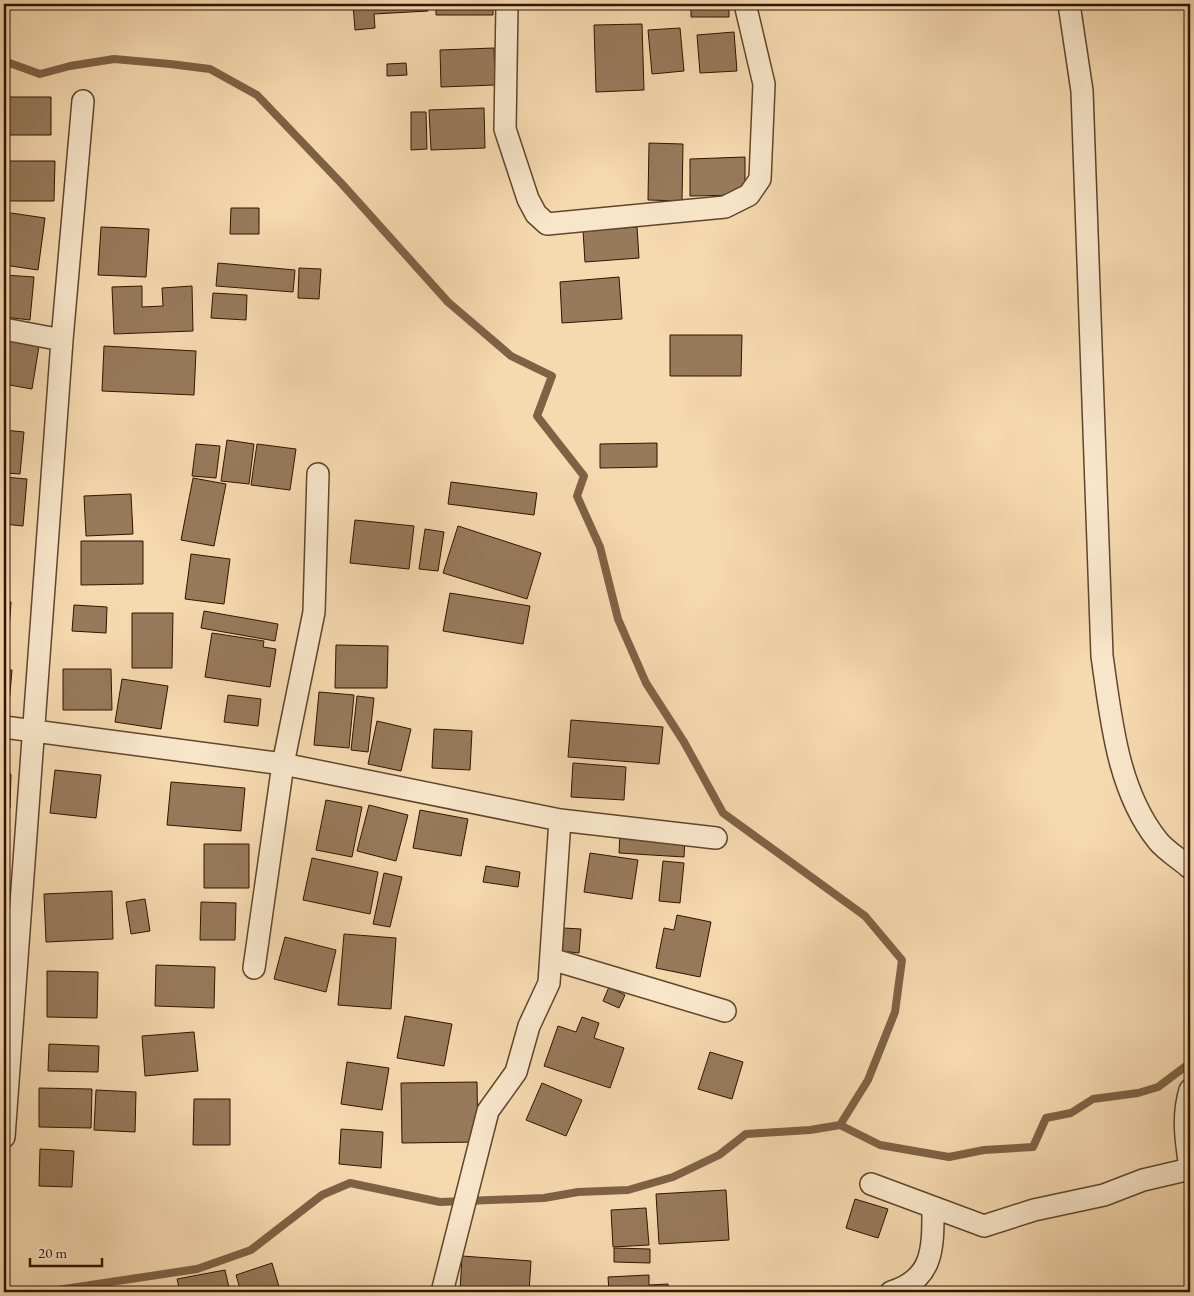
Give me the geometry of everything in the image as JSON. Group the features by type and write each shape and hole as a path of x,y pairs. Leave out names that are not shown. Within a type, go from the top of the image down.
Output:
{"street":[{"path":"507,4 505,129 528,199 536,214 547,224 725,207 748,195 760,179 764,84 745,4"},
{"path":"1069,4 1082,91 1102,656 1111,716 1126,777 1136,805 1158,841 1185,857"},
{"path":"4,1137 32,729 62,340 83,101"},
{"path":"4,329 62,340"},
{"path":"254,968 283,764 314,612 318,474"},
{"path":"4,727 32,729 283,764 560,820 716,838"},
{"path":"442,1292 482,1128 488,1112 516,1072 529,1026 549,983 560,820"},
{"path":"551,960 725,1011"},
{"path":"870,1184 984,1226 1034,1210 1104,1196 1143,1180 1190,1169 1185,1131 1186,1106 1190,1090"},
{"path":"891,1292 908,1287 927,1267 933,1240 934,1208"}],"building":[{"path":"353,4 428,4 428,11 374,14 375,28 355,30"},
{"path":"436,4 493,4 493,15 436,15"},
{"path":"691,4 729,4 729,17 691,17"},
{"path":"642,24 644,90 596,92 594,25"},
{"path":"680,28 684,71 652,74 648,30"},
{"path":"734,32 737,71 700,73 697,35"},
{"path":"494,48 495,85 441,87 440,50"},
{"path":"406,63 407,75 387,76 387,64"},
{"path":"7,97 51,97 51,135 7,135"},
{"path":"484,108 485,148 431,150 429,110"},
{"path":"411,112 426,112 427,149 411,150"},
{"path":"649,143 683,144 682,201 648,200"},
{"path":"745,157 745,195 690,196 690,159"},
{"path":"4,161 55,161 54,201 4,201"},
{"path":"231,208 259,208 259,234 230,234"},
{"path":"4,212 45,218 38,270 4,265"},
{"path":"101,227 149,229 146,277 98,275"},
{"path":"637,227 639,258 585,262 583,231"},
{"path":"218,263 295,270 293,292 216,286"},
{"path":"299,268 321,269 319,299 298,298"},
{"path":"4,275 34,277 30,320 4,317"},
{"path":"619,277 622,319 562,323 560,282"},
{"path":"142,286 142,307 163,306 162,288 192,286 193,331 114,334 112,287"},
{"path":"213,293 247,295 246,320 211,318"},
{"path":"670,335 742,335 741,376 670,376"},
{"path":"4,340 39,346 32,389 4,384"},
{"path":"104,346 196,351 194,395 102,391"},
{"path":"4,430 24,432 20,474 4,473"},
{"path":"227,440 254,444 249,484 221,481"},
{"path":"657,443 657,467 600,468 600,444"},
{"path":"196,444 220,446 216,478 192,476"},
{"path":"257,444 296,449 290,490 251,485"},
{"path":"4,477 27,479 23,526 4,524"},
{"path":"193,478 226,484 214,546 181,540"},
{"path":"451,482 537,493 534,515 448,504"},
{"path":"131,494 133,534 86,536 84,496"},
{"path":"355,520 414,526 409,569 350,563"},
{"path":"458,526 541,553 527,599 443,573"},
{"path":"425,529 444,532 438,571 419,569"},
{"path":"81,541 143,541 143,584 81,585"},
{"path":"191,554 230,559 224,604 185,599"},
{"path":"450,593 530,606 523,644 443,631"},
{"path":"4,602 11,602 8,645 4,645"},
{"path":"74,605 107,607 106,633 72,631"},
{"path":"204,611 278,624 275,641 201,628"},
{"path":"132,613 173,613 172,668 132,668"},
{"path":"212,633 264,641 263,647 276,649 270,687 205,677"},
{"path":"336,645 388,646 387,688 335,688"},
{"path":"63,669 111,669 112,710 63,710"},
{"path":"4,670 12,670 8,716 4,716"},
{"path":"122,679 168,686 161,729 115,722"},
{"path":"319,692 354,695 349,748 314,745"},
{"path":"228,695 261,699 258,726 224,722"},
{"path":"357,696 374,698 368,752 351,750"},
{"path":"571,720 663,727 659,764 568,757"},
{"path":"377,721 411,729 401,771 368,764"},
{"path":"434,729 472,731 470,770 432,768"},
{"path":"573,763 626,767 624,800 571,797"},
{"path":"55,770 101,775 96,818 50,813"},
{"path":"4,774 11,774 10,808 4,808"},
{"path":"171,782 245,788 241,831 167,825"},
{"path":"326,800 362,807 352,857 316,850"},
{"path":"369,805 408,815 396,861 357,851"},
{"path":"420,810 468,819 461,856 413,848"},
{"path":"620,832 685,837 684,857 619,853"},
{"path":"204,844 249,844 249,888 204,888"},
{"path":"590,853 638,860 632,899 584,892"},
{"path":"312,858 378,872 370,914 303,900"},
{"path":"663,861 684,863 680,903 659,901"},
{"path":"486,866 520,872 518,887 483,882"},
{"path":"384,873 402,877 390,927 373,924"},
{"path":"112,891 113,939 46,942 44,894"},
{"path":"145,899 150,931 131,934 126,902"},
{"path":"201,902 236,903 235,940 200,940"},
{"path":"677,915 711,922 700,977 656,968 664,928 674,930"},
{"path":"563,928 581,929 579,953 561,951"},
{"path":"344,934 396,938 391,1009 338,1005"},
{"path":"285,937 336,950 326,992 274,979"},
{"path":"156,965 215,967 214,1008 155,1006"},
{"path":"47,971 98,972 97,1018 47,1017"},
{"path":"609,987 625,995 619,1008 603,1001"},
{"path":"405,1016 452,1024 444,1066 397,1058"},
{"path":"582,1017 599,1023 594,1038 624,1048 610,1088 544,1066 558,1026 576,1032"},
{"path":"194,1032 198,1071 145,1076 142,1036"},
{"path":"49,1044 99,1046 98,1072 48,1071"},
{"path":"710,1052 743,1062 732,1099 698,1089"},
{"path":"347,1062 389,1068 382,1110 341,1104"},
{"path":"477,1082 478,1142 402,1143 401,1083"},
{"path":"542,1083 582,1100 566,1136 526,1120"},
{"path":"39,1088 92,1089 91,1128 39,1127"},
{"path":"96,1090 136,1092 135,1132 94,1130"},
{"path":"194,1099 230,1099 230,1145 193,1145"},
{"path":"341,1129 383,1132 381,1168 339,1164"},
{"path":"40,1149 74,1151 72,1187 39,1186"},
{"path":"726,1190 729,1240 659,1244 656,1194"},
{"path":"855,1199 888,1209 878,1238 846,1228"},
{"path":"646,1208 649,1245 613,1247 611,1210"},
{"path":"614,1248 650,1249 650,1263 614,1262"},
{"path":"462,1256 531,1261 529,1292 460,1292"},
{"path":"272,1263 280,1290 271,1292 241,1292 236,1275"},
{"path":"225,1270 230,1292 180,1292 177,1279"},
{"path":"649,1275 649,1285 668,1284 668,1292 609,1292 608,1277"}],"waterway":[{"path":"4,61 40,74 70,66 114,59 210,69 257,95 342,184 448,302 511,356 552,376 537,416 584,476 577,496 600,547 618,619 646,683 684,742 723,813 865,916 902,960 895,1012 868,1080 840,1125"},
{"path":"44,1292 197,1269 251,1250 322,1195 350,1183 440,1202 544,1198 578,1192 628,1190 673,1177 719,1155 746,1134 810,1130 840,1125 880,1145 949,1157 984,1150 1033,1147 1046,1118 1071,1113 1093,1099 1138,1093 1158,1087 1190,1063"}]}
